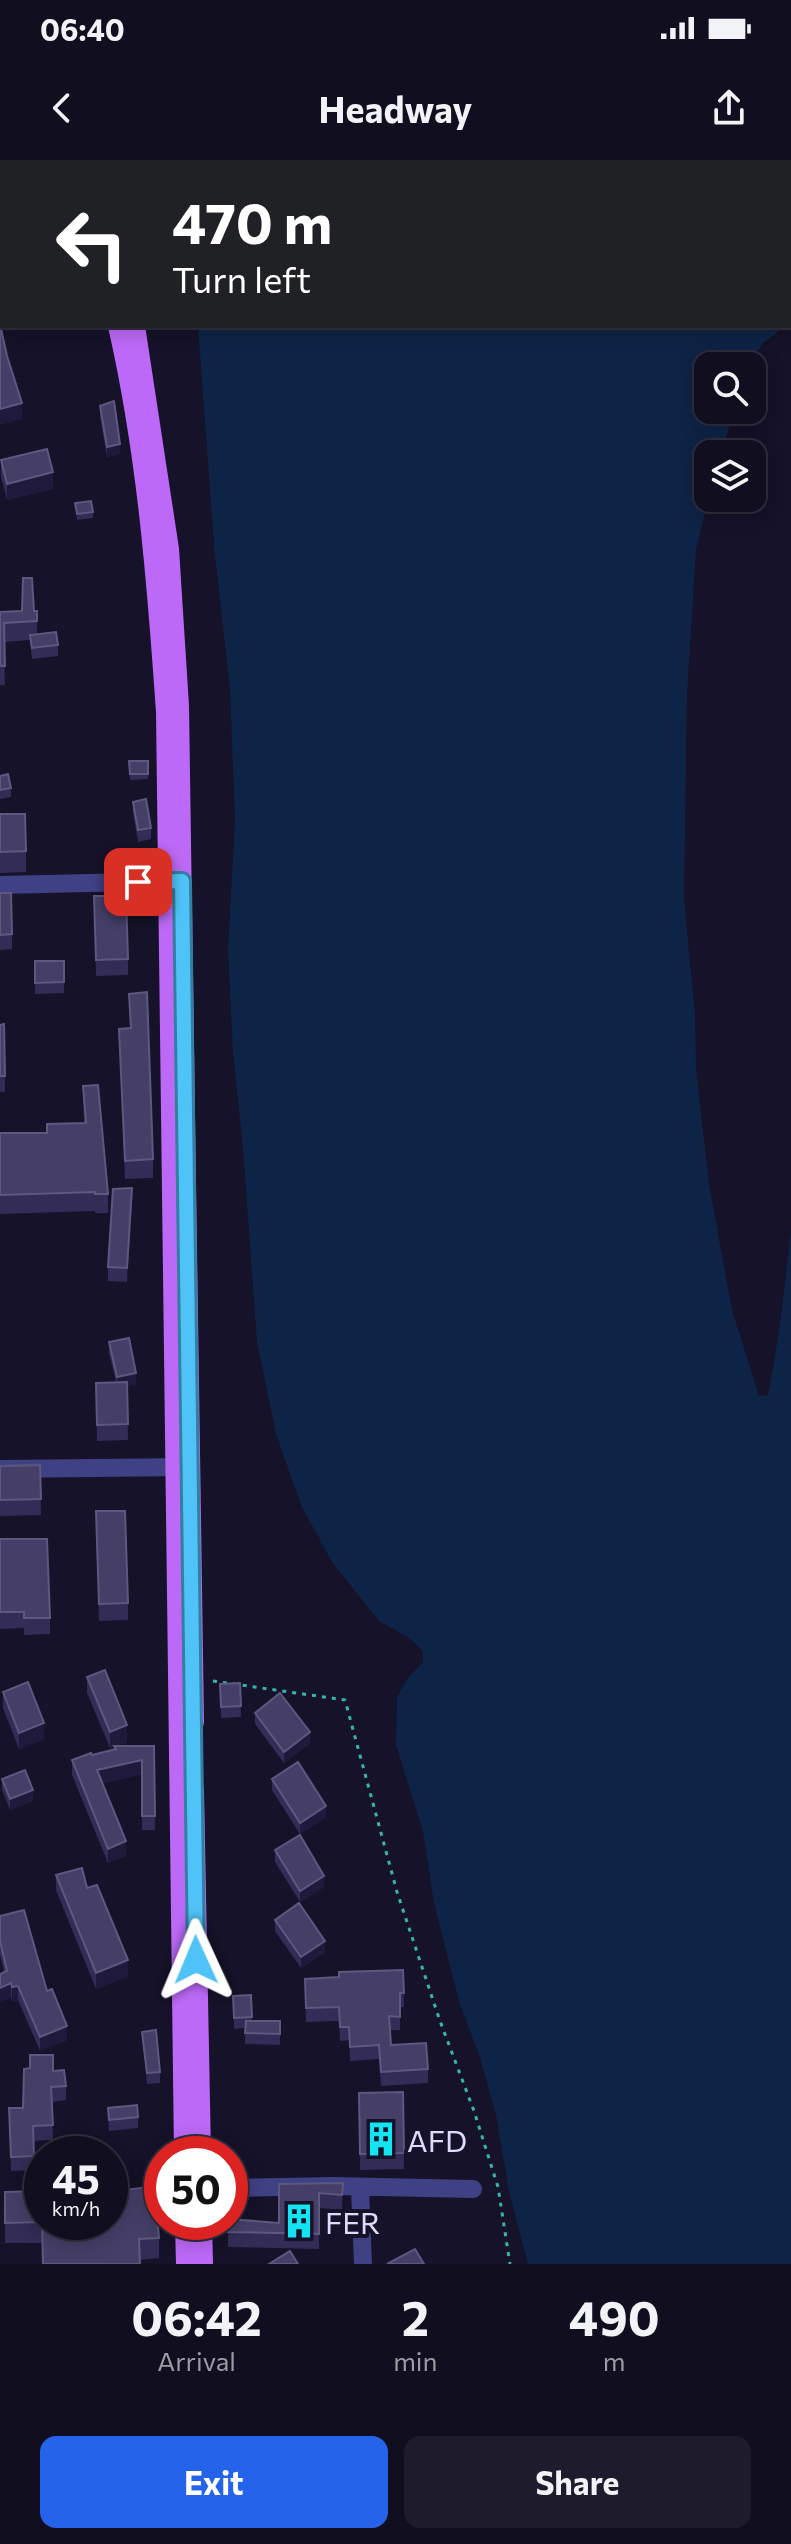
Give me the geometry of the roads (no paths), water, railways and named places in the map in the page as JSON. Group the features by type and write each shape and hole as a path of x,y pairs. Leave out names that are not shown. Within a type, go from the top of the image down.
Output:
{"main road":[{"path":"118,328 144,471 158,590 174,881 182,1467 181,1771 189,1990 200,2136"},
{"path":"135,328 169,549 179,706 174,881"},
{"path":"185,2136 189,1990"},
{"path":"185,2240 186,2264"},
{"path":"202,2240 203,2264"}],"street":[{"path":"0,885 174,881"},
{"path":"0,1469 182,1467"},
{"path":"248,2188 473,2189"},
{"path":"360,2188 363,2264"}],"water":[{"path":"198,328 783,328 764,342 757,352 694,352 694,424 730,424 725,440 694,440 694,512 705,512 696,549 687,695 684,898 695,1014 696,1069 709,1184 732,1310 759,1396 768,1395 791,1229 791,2264 528,2264 509,2191 496,2115 480,2057 460,2005 434,1903 423,1831 396,1745 397,1697 408,1678 423,1662 423,1652 411,1639 379,1621 332,1562 302,1507 276,1434 257,1342 233,1052 228,950 235,820 230,689 214,545"}],"place":[{"name":"AFD","path":"381,2139"},
{"name":"FER","path":"299,2221"}]}
